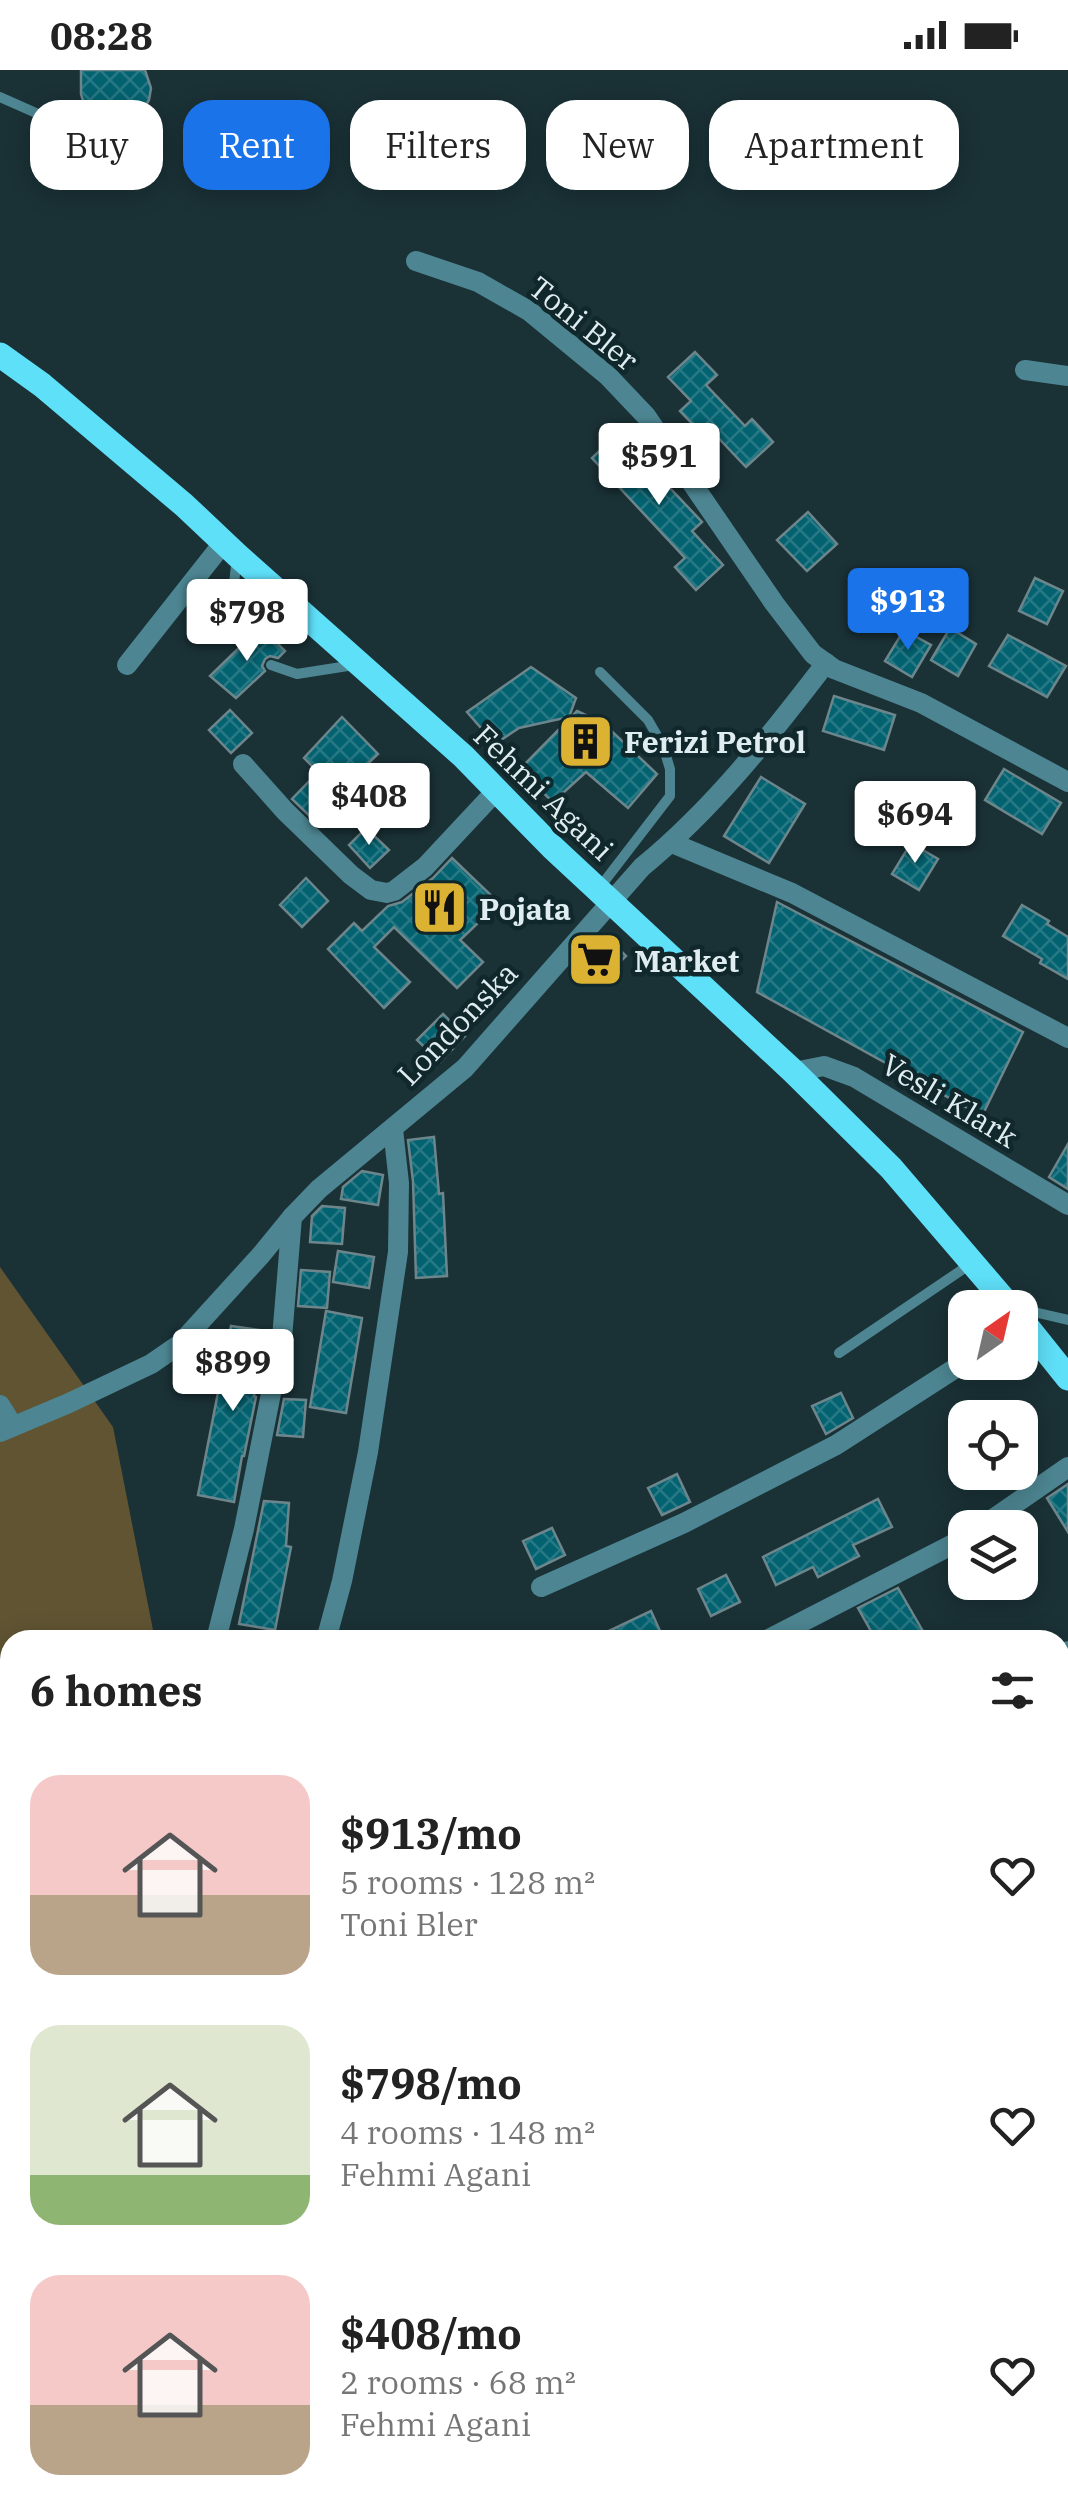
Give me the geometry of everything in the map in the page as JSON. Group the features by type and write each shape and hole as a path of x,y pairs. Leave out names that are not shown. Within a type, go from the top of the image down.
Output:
{"main road":[{"name":"Fehmi Agani","path":"0,355 103,435 462,756 891,1168 996,1290"},
{"name":"Fehmi Agani","path":"1038,1340 1068,1378"}],"street":[{"name":"Toni Bler","path":"416,261 478,282 529,311 608,376 646,416 813,654 834,669 921,703 1068,782"},
{"path":"1025,370 1068,376"},
{"path":"127,665 230,548"},
{"path":"604,896 672,843 749,762 826,663"},
{"path":"242,764 351,875 371,890 387,894 425,867 496,791"},
{"path":"672,843 792,893 1068,1038"},
{"name":"Londonska","path":"6,1429 151,1364 180,1344 319,1190 464,1068 604,896"},
{"name":"Vesli Klark","path":"794,1072 824,1066 854,1077 1068,1205"},
{"path":"329,1630 368,1452 398,1252 399,1183 392,1129"},
{"path":"219,1630 244,1530 282,1338 292,1217"},
{"path":"541,1587 684,1523 836,1445 948,1373"},
{"path":"0,1404 6,1429"},
{"path":"1006,1510 1068,1467"},
{"path":"786,1630 948,1547"}],"lane":[{"path":"0,97 30,110"},
{"path":"230,548 232,609 244,638"},
{"path":"271,665 296,674 360,664"},
{"path":"600,672 648,720 663,746 670,769 670,796 604,896"},
{"path":"839,1353 973,1263"},
{"path":"1038,1316 1068,1320"}],"shaded area":[{"path":"0,1267 113,1427 153,1630 0,1630"}],"building":[{"path":"81,70 145,70 151,88 149,100 83,100"},
{"path":"695,352 717,375 706,385 745,426 752,419 773,442 746,467 708,427 702,434 680,411 691,401 668,377"},
{"path":"618,433 702,522 692,531 723,565 696,590 675,567 685,558 592,458"},
{"path":"808,512 837,544 807,571 777,540"},
{"path":"1035,578 1063,591 1047,624 1019,611"},
{"path":"262,628 285,651 278,658 265,659 265,671 236,698 210,676 241,646 250,644 252,636"},
{"path":"950,628 976,644 958,676 931,660"},
{"path":"904,630 931,645 912,677 885,661"},
{"path":"1008,635 1066,666 1047,697 989,666"},
{"path":"531,667 576,698 569,717 519,728 495,744 467,712"},
{"path":"834,696 895,715 884,750 823,731"},
{"path":"230,710 252,733 231,753 209,730"},
{"path":"577,711 603,723 657,774 628,808 586,772 553,802 519,770"},
{"path":"342,717 378,754 329,801 332,804 315,821 292,799 318,772 304,758"},
{"path":"1004,769 1061,803 1042,834 985,800"},
{"path":"761,777 805,804 769,863 724,836"},
{"path":"366,828 389,850 370,868 349,845"},
{"path":"911,843 938,859 919,890 892,874"},
{"path":"452,858 499,903 460,940 483,962 457,988 394,927 374,947 410,982 384,1008 328,949 354,923 362,931 388,906 402,902"},
{"path":"306,878 328,901 302,927 280,905"},
{"path":"777,902 1023,1032 982,1116 757,992"},
{"path":"1022,905 1068,937 1068,979 1003,936"},
{"path":"604,934 626,956 600,982 578,960"},
{"path":"443,1014 465,1036 440,1062 417,1040"},
{"path":"434,1137 439,1194 443,1193 447,1276 416,1278 408,1140"},
{"path":"1068,1144 1068,1189 1049,1177"},
{"path":"362,1171 383,1175 378,1205 341,1199 343,1187"},
{"path":"322,1206 345,1208 342,1244 310,1242 312,1216"},
{"path":"338,1251 374,1257 369,1288 333,1282"},
{"path":"301,1270 330,1272 327,1308 298,1306"},
{"path":"326,1311 362,1318 346,1413 310,1407"},
{"path":"231,1326 267,1331 234,1502 198,1495"},
{"path":"841,1393 853,1418 826,1434 812,1406"},
{"path":"284,1399 306,1400 303,1437 277,1435"},
{"path":"677,1474 690,1502 662,1515 648,1488"},
{"path":"1068,1484 1068,1532 1047,1498"},
{"path":"878,1499 892,1527 853,1545 859,1556 818,1577 813,1567 776,1585 763,1557"},
{"path":"264,1501 289,1503 286,1546 291,1547 275,1630 239,1624"},
{"path":"552,1528 565,1555 536,1569 523,1541"},
{"path":"726,1575 740,1602 711,1616 698,1589"},
{"path":"898,1588 922,1630 870,1630 858,1608"},
{"path":"651,1611 660,1630 611,1630"}],"place":[{"name":"Ferizi Petrol","path":"585,741"},
{"name":"Pojata","path":"440,908"},
{"name":"Market","path":"595,960"}]}
